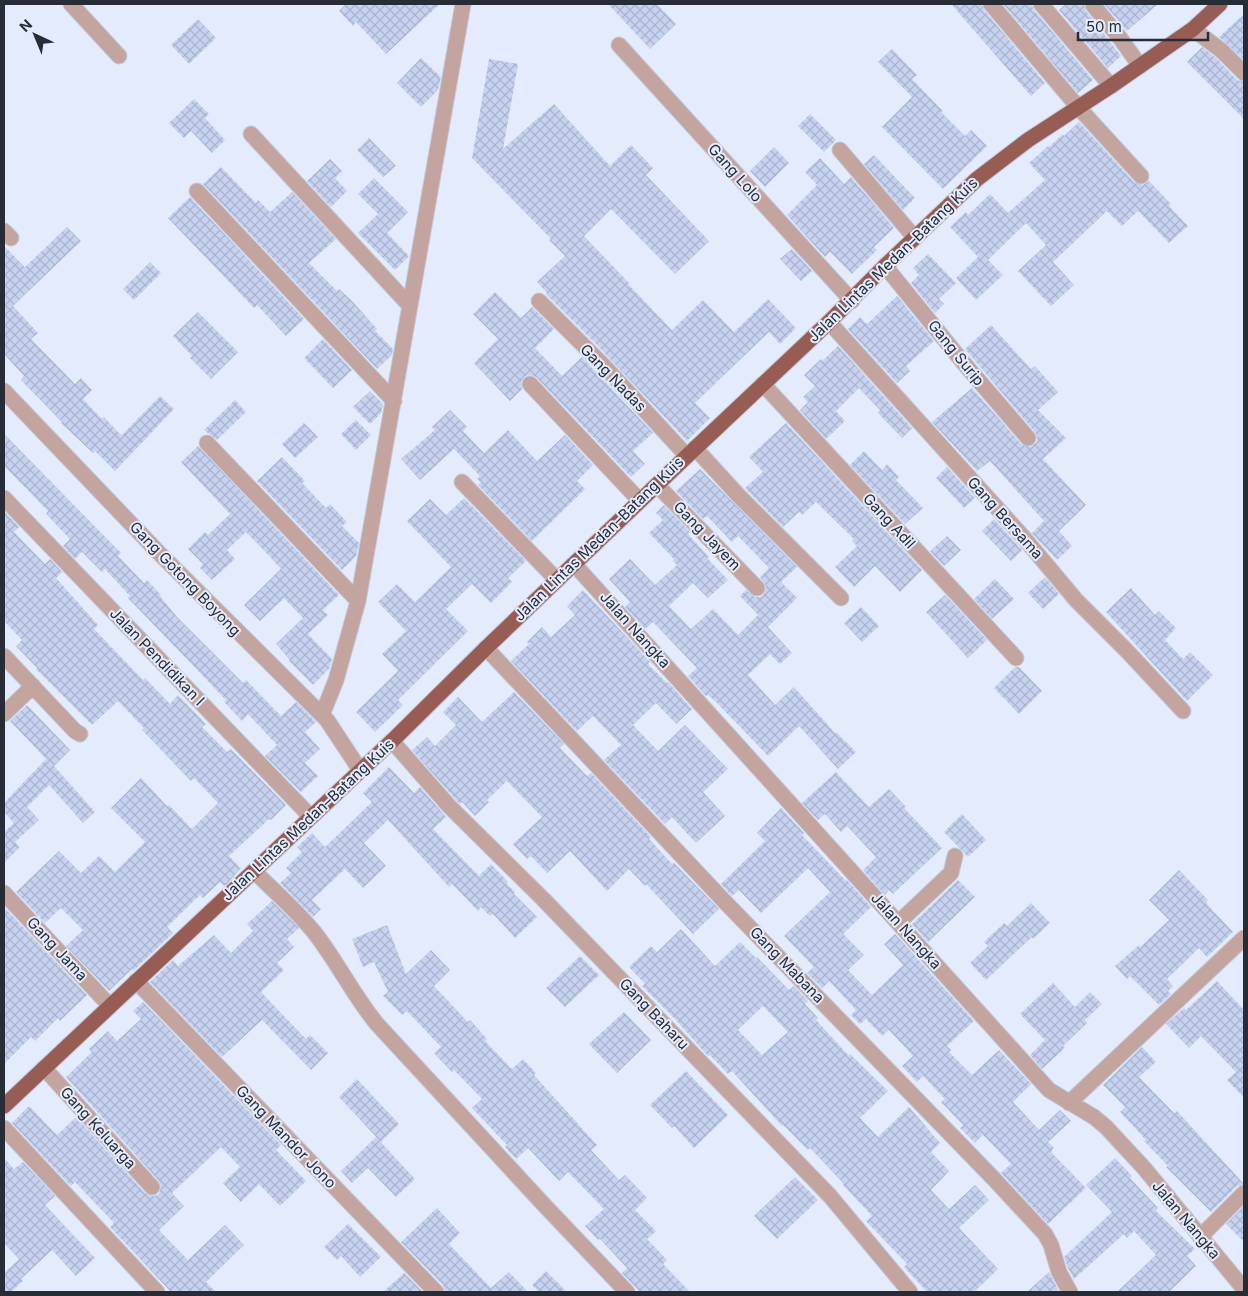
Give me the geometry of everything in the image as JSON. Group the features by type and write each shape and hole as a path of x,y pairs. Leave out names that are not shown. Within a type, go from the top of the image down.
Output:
{"highway":[{"name":"Jalan Lintas Medan–Batang Kuis","path":"4,1106 310,816 392,741 640,500 984,174 1028,140 1111,86 1193,29 1220,4"}],"street":[{"path":"71,4 119,56"},
{"path":"324,718 358,601 463,4"},
{"path":"991,4 1078,107 1141,176"},
{"path":"1041,4 1111,86"},
{"path":"1093,5 1140,66"},
{"path":"1193,29 1222,51 1244,73"},
{"name":"Gang Lolo","path":"619,45 852,301"},
{"path":"251,134 410,306"},
{"path":"840,150 915,238"},
{"path":"197,191 394,401"},
{"name":"Gang Surip","path":"885,266 962,361 1028,438"},
{"name":"Gang Nadas","path":"539,301 841,598"},
{"name":"Gang Bersama","path":"830,322 1025,539 1076,600 1183,711"},
{"path":"530,384 640,500"},
{"name":"Gang Adil","path":"762,384 1016,658"},
{"name":"Gang Gotong Boyong","path":"4,391 173,567 324,718 360,770"},
{"path":"207,443 358,601"},
{"path":"462,482 557,580"},
{"name":"Gang Jayem","path":"657,484 757,588"},
{"name":"Jalan Pendidikan I","path":"4,498 310,816"},
{"name":"Jalan Nangka","path":"574,564 1049,1090 1094,1117 1106,1127 1144,1168 1244,1289"},
{"name":"Gang Mabana","path":"486,648 720,896 1045,1234 1051,1245 1059,1272 1070,1292"},
{"path":"4,656 80,734"},
{"path":"4,714 33,686"},
{"name":"Gang Baharu","path":"392,741 450,806 543,899 830,1196 910,1292"},
{"path":"898,923 951,873 955,856"},
{"path":"254,871 312,930 334,960 362,1005 377,1024 627,1292"},
{"name":"Gang Jama","path":"4,893 110,1006"},
{"path":"1069,1103 1244,938"},
{"name":"Gang Mandor Jono","path":"136,982 436,1292"},
{"name":"Gang Keluarga","path":"44,1068 152,1187"},
{"path":"4,1128 157,1292"},
{"path":"1200,1237 1244,1193"}],"building":[{"path":"346,4 440,4 386,54 356,22 353,26 339,11"},
{"path":"608,4 657,4 676,24 650,49"},
{"path":"951,4 982,4 984,10 1045,83 1031,96"},
{"path":"1003,4 1031,4 1093,80 1078,93"},
{"path":"1066,4 1084,4 1086,11 1121,56 1108,68 1059,10"},
{"path":"1106,4 1158,4 1127,31"},
{"path":"1244,14 1244,60 1219,37"},
{"path":"198,19 216,38 189,64 171,45"},
{"path":"1202,47 1216,58 1237,80 1244,82 1244,119 1187,62"},
{"path":"892,49 917,75 912,79 943,111 941,112 965,136 971,130 987,146 943,189 882,127 912,97 878,62"},
{"path":"421,58 441,77 438,90 421,107 397,83"},
{"path":"489,59 518,64 503,149 554,104 610,166 631,145 653,168 646,175 709,241 675,274 611,209 584,236 672,330 703,300 734,332 768,299 796,328 780,344 769,332 695,403 710,418 687,441 546,294 537,282 565,256 549,240 551,239 472,158"},
{"path":"194,99 209,114 205,118 225,140 212,153 191,131 184,138 169,123"},
{"path":"810,114 836,140 824,152 798,126"},
{"path":"1079,122 1134,182 1143,185 1149,181 1171,204 1169,206 1188,226 1169,243 1138,211 1122,226 1107,211 1053,262 1074,285 1051,306 1018,271 1046,245 1026,223 988,260 1003,275 976,300 956,278 978,257 950,227 966,212 968,215 990,194 1008,213 1045,180 1029,163"},
{"path":"369,138 396,166 383,177 357,150"},
{"path":"774,147 789,163 765,187 750,171"},
{"path":"874,155 915,198 903,210 864,164"},
{"path":"820,158 844,184 851,177 894,228 874,247 877,250 852,274 830,252 825,257 787,215 817,185 805,172"},
{"path":"330,159 342,171 335,178 347,191 331,207 307,181"},
{"path":"221,167 256,203 258,200 270,212 292,192 336,239 309,263 337,291 339,289 352,301 377,329 375,331 393,349 392,355 377,369 203,184"},
{"path":"374,178 408,212 387,233 409,256 395,270 358,233 378,214 358,194"},
{"path":"190,197 304,319 286,336 257,305 254,308 168,218"},
{"path":"67,227 81,241 13,306 38,333 31,339 75,384 81,378 92,390 83,399 102,419 104,417 122,435 160,396 174,409 115,471 95,451 93,453 61,423 21,380 24,376 4,354 4,246 25,267"},
{"path":"792,249 812,271 801,281 780,259"},
{"path":"928,254 956,283 939,299 944,304 935,313 911,283 919,275 913,268"},
{"path":"150,262 161,273 134,300 123,289"},
{"path":"495,292 521,318 532,307 554,329 535,348 562,376 582,357 653,433 633,451 645,464 631,477 536,377 528,375 524,377 521,382 522,389 510,401 474,363 498,339 473,314"},
{"path":"897,296 934,341 906,366 910,371 897,383 848,329 860,317 867,324"},
{"path":"198,312 238,352 211,379 190,358 192,356 173,336"},
{"path":"991,325 1031,369 1035,366 1058,392 1038,410 1066,438 1043,459 1086,505 1059,531 1072,546 1057,560 1032,533 1044,521 990,461 977,471 932,422 972,388 1021,444 1030,447 1037,442 1035,432 965,349"},
{"path":"323,339 352,370 333,388 304,358"},
{"path":"838,346 912,428 902,438 878,413 880,410 859,388 836,411 845,421 826,439 800,410 808,402 803,397 815,386 804,375"},
{"path":"370,391 383,404 381,413 370,424 353,407"},
{"path":"235,400 246,412 217,440 204,430"},
{"path":"450,410 467,427 463,431 484,453 508,430 537,461 565,435 593,465 577,481 585,489 532,541 478,485 481,482 477,479 480,476 454,449 420,480 401,459 435,430 432,427"},
{"path":"356,420 371,435 356,450 341,434"},
{"path":"304,423 318,437 295,458 282,444"},
{"path":"786,423 922,570 900,592 875,566 854,587 835,567 857,546 852,541 854,539 816,502 802,515 799,512 783,527 745,488 763,472 749,457"},
{"path":"4,434 121,553 118,556 144,583 147,580 177,617 243,683 246,680 281,716 296,702 316,722 305,732 320,749 305,763 318,776 301,792 265,756 277,745 248,714 242,721 224,702 226,700 128,598 130,596 105,569 102,572 82,552 75,559 63,546 70,539 46,514 48,511 4,466"},
{"path":"198,446 339,595 323,610 328,615 308,634 332,659 329,669 313,685 289,661 276,644 303,618 284,598 260,621 244,605 281,569 272,559 246,532 227,550 235,559 212,580 200,568 203,564 188,549 205,532 208,535 230,514 181,462"},
{"path":"864,451 882,470 887,464 899,477 896,480 923,508 905,524 850,465"},
{"path":"282,457 305,481 302,483 326,508 330,504 347,522 342,526 359,543 356,556 342,570 257,481"},
{"path":"947,467 975,498 964,508 936,478"},
{"path":"700,469 797,567 781,582 797,598 768,627 792,653 780,664 770,654 748,675 775,705 794,687 836,734 856,752 838,769 799,726 768,756 688,676 697,668 653,622 645,629 625,607 630,602 609,579 630,559 655,585 677,565 673,561 674,559 649,533 663,520 656,513 664,505 690,532 688,534 709,557 707,558 728,580 708,598 693,583 669,606 691,629 713,609 738,635 758,615 740,596 746,590 755,597 760,597 764,594 766,586 760,577 769,568 738,536 732,542 707,516 703,519 676,491"},
{"path":"464,498 526,561 508,578 512,582 491,603 472,584 446,609 468,631 398,700 403,705 375,732 356,712 398,671 382,654 406,631 378,602 397,584 415,602 451,567 407,521 430,499 446,515"},
{"path":"4,511 19,527 14,532 45,564 50,559 62,572 56,578 98,625 94,629 143,680 145,678 170,704 178,695 206,724 202,727 227,752 231,749 286,805 229,856 241,868 227,884 224,886 220,882 203,898 200,895 167,927 173,933 109,991 66,946 83,930 61,908 45,923 16,892 59,851 81,873 99,856 115,872 145,842 111,808 141,778 192,829 218,803 194,778 191,781 142,730 144,728 118,701 92,725 36,669 16,646 22,640 4,621"},
{"path":"994,519 1022,550 1011,561 982,531"},
{"path":"947,536 961,550 944,566 930,551"},
{"path":"1045,577 1059,594 1043,609 1028,593"},
{"path":"995,579 1014,599 992,619 974,599"},
{"path":"1131,588 1155,615 1159,611 1176,628 1165,640 1183,659 1190,652 1213,675 1187,701 1106,612"},
{"path":"583,590 650,662 648,664 668,682 692,709 676,724 656,703 633,725 658,751 685,725 728,769 703,792 725,816 696,843 672,817 665,824 604,760 621,745 593,716 577,731 511,661 529,644 527,642 542,627 551,637 575,615 567,606"},
{"path":"945,595 987,640 968,658 926,612"},
{"path":"861,607 879,626 862,642 844,623"},
{"path":"1015,667 1019,667 1042,691 1019,714 994,688"},
{"path":"514,692 564,744 560,748 587,776 591,773 651,837 649,839 672,864 674,863 719,909 693,934 646,884 645,886 629,869 607,891 570,851 547,873 531,856 527,859 513,844 542,817 507,781 487,800 489,802 475,816 462,802 460,804 456,800 412,750 427,737 435,746 456,725 443,712 458,697 482,722"},
{"path":"27,705 70,750 54,766 95,812 83,823 49,785 27,807 39,820 15,842 20,847 4,863 4,830 14,823 4,812 4,803 46,759 10,721"},
{"path":"389,767 414,793 420,787 446,817 433,829 479,876 491,864 508,882 506,883 515,892 514,894 537,917 515,938 493,914 490,916 481,907 478,911 452,884 449,887 388,820 364,843 386,866 363,888 345,869 312,900 321,909 313,917 280,883 291,873 286,868 302,852 297,847 312,833 325,847 372,802 363,793"},
{"path":"836,772 869,807 889,789 906,807 904,808 942,848 893,894 889,890 885,895 863,870 876,857 847,826 841,832 825,814 818,820 802,803"},
{"path":"781,808 804,833 802,835 871,907 843,934 864,955 848,970 872,995 903,965 884,944 895,934 974,1021 947,1046 951,1050 949,1052 972,1075 999,1050 1031,1084 1013,1102 1039,1130 1060,1110 1071,1121 1048,1142 1054,1148 1051,1152 1086,1188 1048,1224 1001,1173 1011,1164 983,1135 975,1143 960,1128 963,1125 941,1102 945,1099 923,1076 917,1082 902,1066 913,1056 889,1030 882,1036 866,1019 860,1024 851,1015 856,1010 829,981 822,988 807,973 814,967 784,936 830,892 808,868 761,913 739,890 732,896 721,884 765,841 757,833"},
{"path":"962,814 986,840 968,857 944,832"},
{"path":"1179,870 1208,900 1206,903 1233,932 1207,957 1199,948 1167,979 1173,986 1168,991 1171,994 1159,1005 1130,976 1127,979 1115,966 1139,945 1140,947 1169,920 1149,900"},
{"path":"958,880 975,897 928,942 912,924"},
{"path":"272,901 299,928 287,939 294,947 277,963 284,970 261,992 306,1039 310,1035 328,1053 311,1070 262,1020 222,1057 150,982 173,960 178,966 214,935 231,953 253,931 247,924"},
{"path":"1031,903 1050,923 1033,939 1032,937 986,980 970,963 988,946 984,942 1004,923 1007,926"},
{"path":"6,909 87,995 60,1021 58,1018 35,1041 31,1037 4,1064 4,911"},
{"path":"387,925 406,974 431,950 450,970 434,986 468,1022 470,1020 487,1039 485,1041 512,1069 523,1059 536,1073 534,1075 597,1145 591,1150 619,1180 625,1175 647,1198 635,1210 656,1231 647,1239 667,1260 663,1264 690,1292 640,1292 622,1273 627,1268 585,1226 604,1209 568,1172 559,1181 528,1148 516,1159 505,1147 507,1145 472,1108 482,1099 454,1070 452,1072 434,1053 441,1047 407,1011 402,1015 383,996 388,992 374,962 363,967 352,939"},
{"path":"681,929 715,966 740,942 789,990 794,986 808,1001 805,1004 818,1018 816,1020 849,1056 850,1054 888,1091 860,1118 878,1137 909,1107 940,1143 931,1152 949,1171 931,1190 949,1209 975,1185 989,1200 959,1228 998,1269 974,1292 927,1292 904,1267 907,1264 866,1221 872,1216 844,1184 810,1148 808,1150 782,1126 732,1071 728,1074 710,1055 708,1056 642,986 645,984 629,967 651,946 657,952","holes":["763,1006 788,1032 762,1055 738,1030"]},
{"path":"580,956 599,975 565,1007 546,988"},
{"path":"1217,981 1244,1010 1244,1098 1227,1080 1236,1072 1201,1036 1189,1048 1166,1024 1184,1008 1186,1010"},
{"path":"1053,983 1075,1007 1090,992 1102,1004 1085,1020 1087,1023 1063,1046 1065,1048 1042,1069 1030,1055 1045,1040 1020,1014"},
{"path":"143,1002 281,1145 276,1150 306,1181 280,1206 259,1184 241,1202 223,1183 240,1167 221,1147 172,1193 184,1206 159,1230 188,1260 225,1225 244,1245 206,1282 216,1292 171,1292 110,1227 114,1223 75,1182 71,1186 12,1123 29,1106 57,1135 76,1117 145,1193 154,1196 159,1194 161,1186 159,1181 66,1077 92,1052 89,1049 108,1031 117,1041 141,1019 133,1011"},
{"path":"624,1012 651,1040 617,1073 589,1044"},
{"path":"1142,1047 1156,1062 1139,1077 1174,1113 1177,1111 1244,1184 1237,1186 1211,1212 1166,1167 1168,1166 1120,1112 1125,1107 1103,1085"},
{"path":"686,1071 728,1115 694,1148 674,1126 672,1128 650,1105"},
{"path":"357,1079 399,1124 381,1142 339,1097"},
{"path":"376,1137 415,1179 396,1197 368,1168 352,1183 341,1171"},
{"path":"4,1158 14,1169 23,1162 55,1196 45,1205 95,1258 76,1276 52,1250 21,1279 23,1281 11,1292 4,1292 4,1273 19,1259 4,1243"},
{"path":"1115,1158 1132,1176 1130,1178 1158,1208 1156,1211 1195,1249 1187,1256 1196,1266 1169,1292 1117,1292 1156,1255 1134,1231 1127,1238 1124,1234 1074,1279 1068,1268 1064,1257 1112,1212 1086,1185"},
{"path":"795,1177 818,1200 777,1239 754,1216"},
{"path":"1244,1206 1244,1242 1226,1224"},
{"path":"437,1208 460,1233 449,1244 491,1288 509,1272 528,1292 445,1292 443,1285 401,1242"},
{"path":"348,1224 381,1257 360,1277 341,1256 337,1260 324,1247"},
{"path":"546,1271 567,1292 539,1292 532,1285"},
{"path":"1049,1272 1059,1292 1027,1292"},
{"path":"404,1273 423,1292 383,1292"}]}
